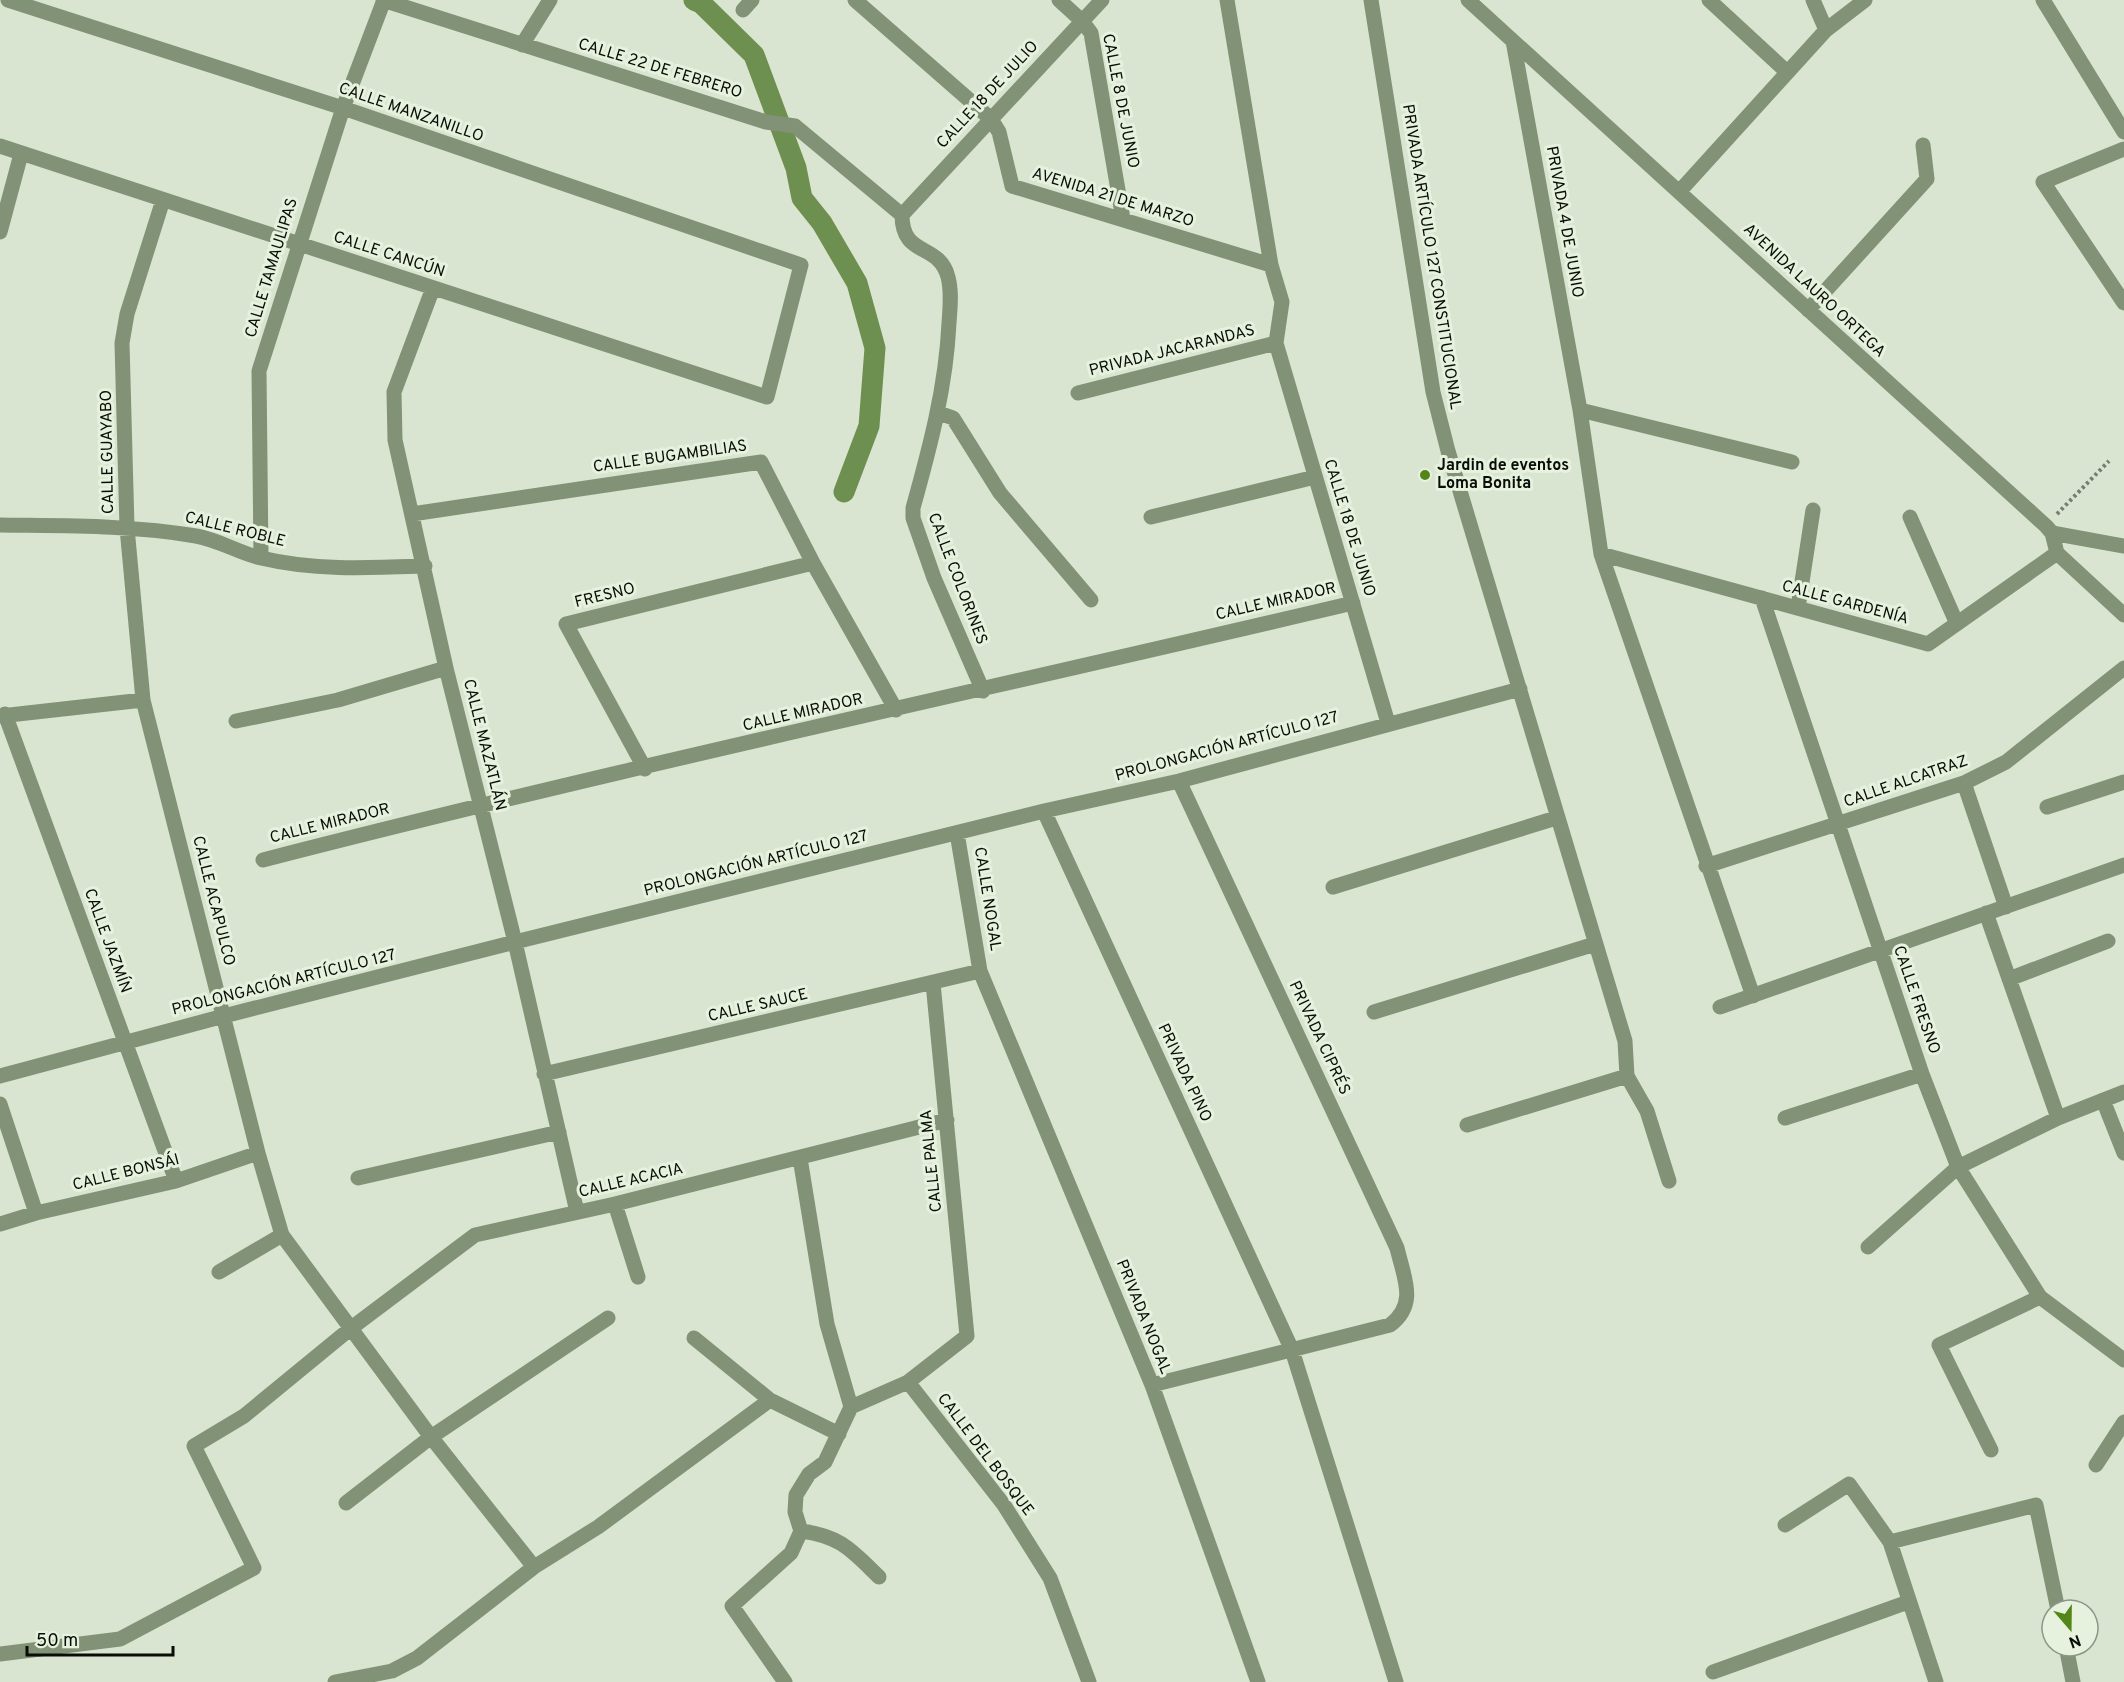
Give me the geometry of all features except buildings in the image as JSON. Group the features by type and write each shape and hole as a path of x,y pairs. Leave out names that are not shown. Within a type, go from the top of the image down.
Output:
{"street":[{"name":"CALLE MANZANILLO","path":"8,0 343,108 801,265 767,397"},
{"name":"CALLE TAMAULIPAS","path":"261,558 259,371 297,245 343,108 383,0"},
{"name":"CALLE 22 DE FEBRERO","path":"383,0 766,122 795,126 902,215"},
{"path":"522,45 550,0"},
{"name":"AVENIDA 21 DE MARZO","path":"855,0 991,119 999,132 1012,186 1271,266"},
{"name":"CALLE 8 DE JUNIO","path":"1059,0 1082,21 1091,33 1123,219"},
{"name":"CALLE 18 DE JULIO","path":"902,215 1102,0"},
{"path":"1227,0 1271,266 1282,302 1276,344"},
{"name":"PRIVADA ARTÍCULO 127 CONSTITUCIONAL","path":"1371,0 1433,392 1465,511 1625,1041 1627,1077"},
{"name":"AVENIDA LAURO ORTEGA","path":"1468,0 2049,530"},
{"path":"1709,0 1787,72"},
{"path":"1813,0 1826,30"},
{"path":"1679,192 1826,30 1865,0"},
{"path":"2043,0 2124,132"},
{"name":"PRIVADA 4 DE JUNIO","path":"1513,41 1580,410 1600,554 1706,866 1753,996"},
{"path":"1808,310 1927,178 1923,145"},
{"name":"CALLE CANCÚN","path":"0,146 767,397"},
{"path":"2124,149 2043,182 2124,303"},
{"path":"0,232 21,154"},
{"name":"CALLE GUAYABO","path":"127,528 122,343 127,314 163,200"},
{"name":"CALLE COLORINES","path":"902,215 902,231 906,240 939,259 947,274 950,289 948,351 939,413 913,508 913,518 934,578 983,691"},
{"name":"CALLE MAZATLÁN","path":"433,288 394,392 395,440 446,668 515,942 577,1212"},
{"name":"PRIVADA JACARANDAS","path":"1078,393 1276,344"},
{"name":"CALLE 18 DE JUNIO","path":"1276,344 1388,723"},
{"path":"1580,410 1792,462"},
{"path":"939,413 953,418 1000,492 1091,600"},
{"name":"CALLE BUGAMBILIAS","path":"412,514 760,462 813,563 896,710"},
{"path":"1151,517 1315,477"},
{"path":"1797,608 1814,510"},
{"path":"1910,517 1958,624"},
{"name":"CALLE ROBLE","path":"0,525 127,528 200,537 261,558 343,568 425,566"},
{"name":"CALLE ACAPULCO","path":"127,528 143,700 258,1153 282,1235 431,1437 534,1567"},
{"path":"2049,530 2124,546"},
{"path":"2049,530 2057,553 2124,615"},
{"name":"CALLE GARDENÍA","path":"1600,554 1928,644 2057,553"},
{"name":"FRESNO","path":"645,768 566,624 813,563"},
{"name":"CALLE FRESNO","path":"1762,598 1922,1074 1958,1167 2040,1297 2124,1360"},
{"name":"CALLE MIRADOR","path":"263,860 480,804 983,691 1353,603"},
{"path":"236,721 338,700 446,668"},
{"name":"CALLE ALCATRAZ","path":"1706,866 1964,783 2006,762 2124,668"},
{"name":"PROLONGACIÓN ARTÍCULO 127","path":"0,1076 515,942 1044,811 1179,781 1520,689"},
{"path":"2,715 143,700"},
{"name":"CALLE JAZMÍN","path":"2,715 176,1181"},
{"name":"PRIVADA CIPRÉS","path":"1179,781 1397,1248 1408,1301 1403,1316 1390,1325 1292,1350"},
{"path":"2047,807 2124,782"},
{"path":"1964,783 2006,907"},
{"name":"PRIVADA PINO","path":"1044,811 1292,1350 1396,1682"},
{"path":"1334,887 1556,818"},
{"name":"CALLE NOGAL","path":"957,833 980,972"},
{"path":"1720,1007 2124,865"},
{"path":"1986,913 2058,1118"},
{"path":"2009,979 2108,941"},
{"path":"1374,1012 1595,944"},
{"name":"CALLE SAUCE","path":"544,1074 980,972"},
{"name":"PRIVADA NOGAL","path":"980,972 1152,1385 1258,1682"},
{"name":"CALLE PALMA","path":"908,1382 968,1336 933,983"},
{"path":"1785,1118 1922,1074"},
{"path":"1467,1125 1627,1077 1647,1111 1669,1180"},
{"path":"1868,1247 1958,1167 2058,1118 2124,1092"},
{"path":"2103,1100 2124,1153"},
{"path":"0,1104 36,1213"},
{"name":"CALLE ACACIA","path":"0,1654 120,1639 254,1568 194,1446 244,1416 350,1329 475,1235 615,1204 947,1120"},
{"path":"358,1178 558,1131"},
{"name":"CALLE BONSÁI","path":"0,1224 36,1213 176,1181 258,1153"},
{"path":"785,1682 732,1606 791,1553 801,1531 795,1512 796,1495 810,1474 825,1462 851,1407 827,1324 800,1158"},
{"path":"615,1204 638,1277"},
{"path":"219,1272 282,1235"},
{"path":"1991,1450 1938,1345 2040,1297"},
{"path":"346,1503 431,1437 608,1318"},
{"path":"694,1338 770,1400 839,1434"},
{"path":"1152,1385 1292,1350"},
{"path":"851,1407 908,1382"},
{"name":"CALLE DEL BOSQUE","path":"908,1382 1005,1505 1050,1578 1089,1682"},
{"path":"335,1682 392,1671 417,1658 534,1567 598,1527 770,1400"},
{"path":"2096,1465 2124,1422"},
{"path":"1785,1526 1849,1484 1890,1542 1936,1682"},
{"path":"1890,1542 2036,1505 2055,1598"},
{"path":"801,1531 825,1534 849,1548 879,1577"},
{"path":"1713,1672 1908,1602"},
{"path":"2068,1658 2073,1682"}],"path":[{"path":"2049,530 2109,461"}],"waterway":[{"path":"694,0 701,3 754,55 796,168 802,198 822,223 857,283 875,348 869,426 844,492"}],"place":[{"name":"Jardin de eventos Loma Bonita","path":"1425,475"}]}
